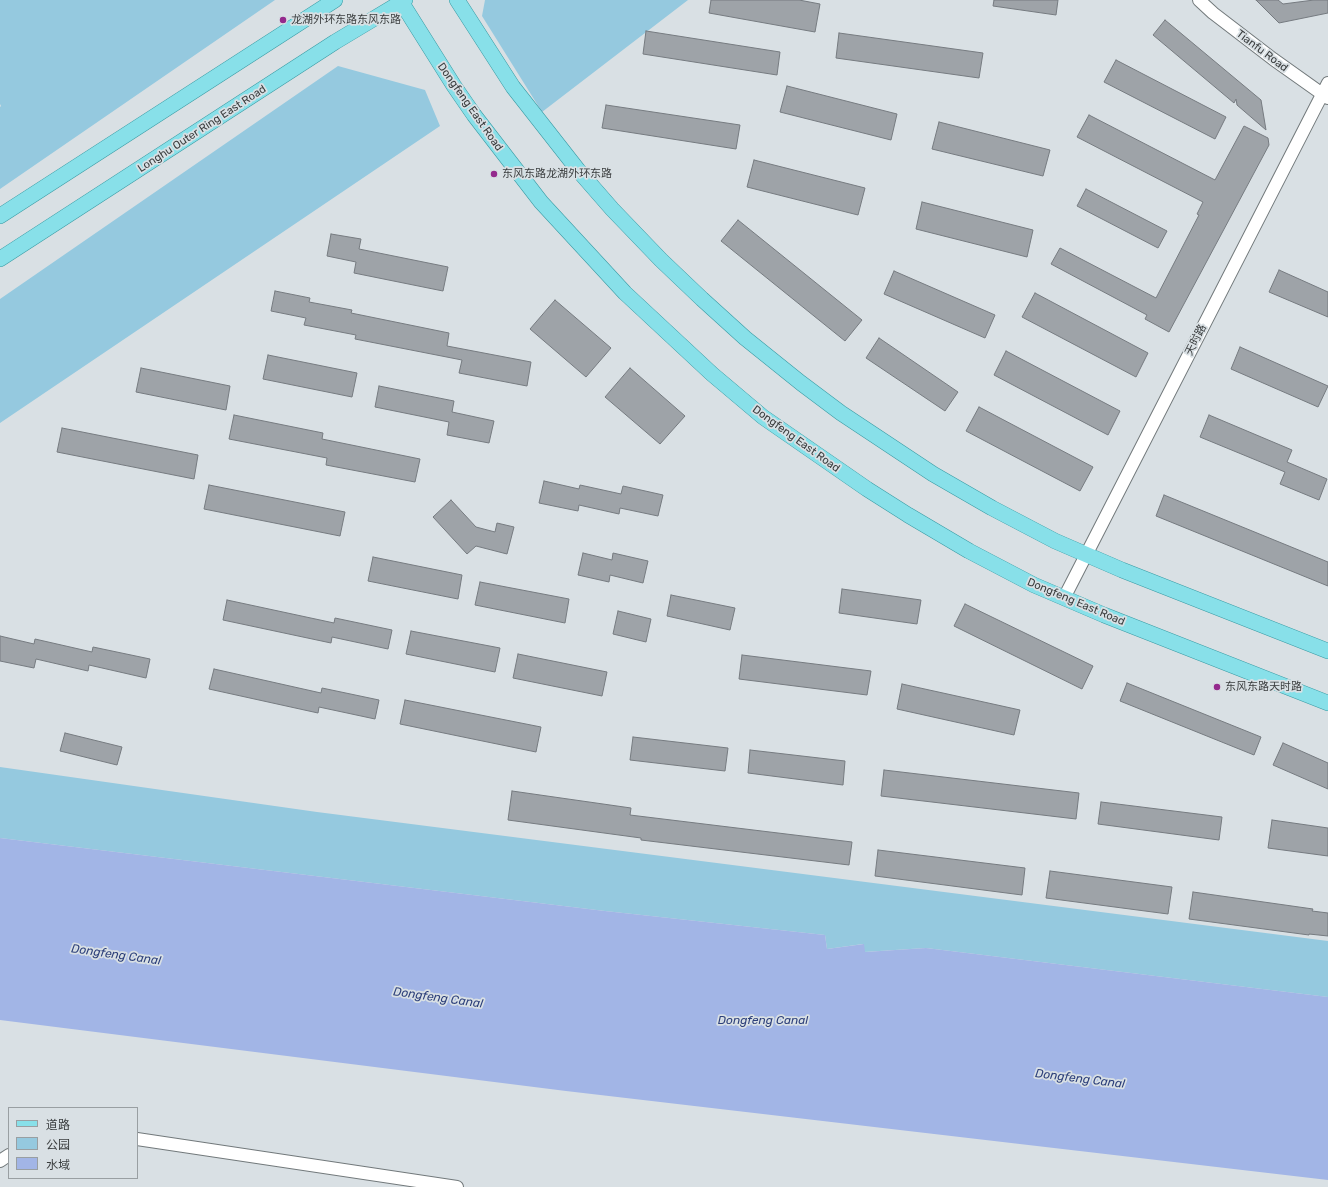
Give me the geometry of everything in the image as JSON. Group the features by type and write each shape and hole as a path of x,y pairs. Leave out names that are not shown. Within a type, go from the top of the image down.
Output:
{"main road":[{"path":"0,216 335,0"},
{"path":"457,0 513,87 578,170 612,209 661,260 745,338 841,413 933,474 992,508 1055,541 1122,570 1328,651"},
{"name":"Longhu Outer Ring East Road","path":"0,260 329,46 402,1"},
{"name":"Dongfeng East Road","path":"402,1 450,80 474,115 541,202 625,293 712,374 764,417 867,489 908,515 969,551 1034,585 1104,615 1328,703"}],"street":[{"name":"Tianfu Road","path":"1199,0 1213,13 1267,55 1325,96"},
{"name":"天时路","path":"1064,598 1325,96 1328,83"},
{"path":"138,1139 457,1187"}],"green space":[{"path":"0,0 275,0 0,189"},
{"path":"485,0 688,0 542,112 482,16"},
{"path":"338,66 425,90 440,126 0,423 0,299"},
{"path":"0,767 317,812 1328,941 1328,997 926,948 864,952 863,944 827,949 825,935 605,911 0,838"}],"water":[{"name":"Dongfeng Canal","path":"0,838 605,911 825,935 827,949 864,944 865,952 926,948 1328,997 1328,1180 566,1091 0,1020"}],"building":[{"path":"711,0 799,0 820,4 815,32 709,13"},
{"path":"994,0 1058,0 1056,15 993,6"},
{"path":"1256,0 1278,0 1283,4 1314,0 1328,0 1328,13 1279,23"},
{"path":"1165,20 1261,100 1266,130 1237,105 1236,99 1234,103 1153,35"},
{"path":"646,31 780,52 777,75 643,54"},
{"path":"839,33 983,53 979,78 836,58"},
{"path":"1116,60 1226,117 1215,139 1104,82"},
{"path":"787,86 897,114 891,140 780,112"},
{"path":"606,105 740,125 736,149 602,128"},
{"path":"1089,115 1215,180 1244,126 1268,138 1269,145 1169,332 1145,319 1147,315 1051,264 1060,248 1156,298 1199,215 1197,214 1203,202 1077,137"},
{"path":"939,122 1050,150 1043,176 932,149"},
{"path":"754,160 865,188 858,215 747,187"},
{"path":"1086,189 1167,231 1158,248 1077,206"},
{"path":"922,202 1033,230 1027,257 916,229"},
{"path":"738,220 862,320 845,341 721,241"},
{"path":"331,234 361,239 359,249 448,267 443,291 354,273 356,262 327,256"},
{"path":"1279,270 1328,292 1328,317 1269,292"},
{"path":"894,271 995,315 985,338 884,294"},
{"path":"275,291 310,298 309,302 352,310 351,313 449,333 447,346 531,362 527,386 459,373 462,360 355,339 356,335 304,325 306,318 271,311"},
{"path":"1035,293 1148,353 1136,377 1022,317"},
{"path":"555,300 611,348 586,377 530,329"},
{"path":"879,338 958,392 945,411 866,358"},
{"path":"1240,347 1328,386 1318,407 1231,369"},
{"path":"1006,351 1120,411 1108,435 994,375"},
{"path":"268,355 357,373 352,397 263,379"},
{"path":"141,368 230,386 226,410 136,392"},
{"path":"630,368 685,416 660,444 605,397"},
{"path":"379,386 454,401 452,412 494,421 489,443 447,435 449,422 375,407"},
{"path":"979,407 1093,467 1080,491 966,431"},
{"path":"234,415 323,433 322,439 420,459 415,482 326,465 327,458 229,439"},
{"path":"1209,415 1292,450 1287,462 1327,479 1319,500 1280,484 1285,472 1200,437"},
{"path":"62,428 198,455 194,479 57,452"},
{"path":"544,481 579,489 580,485 621,494 623,486 663,495 658,516 620,508 619,514 579,505 578,511 539,503"},
{"path":"209,485 345,512 340,536 204,509"},
{"path":"1164,495 1328,562 1328,586 1156,516"},
{"path":"451,500 476,527 495,532 497,523 514,527 507,554 476,546 467,554 433,517"},
{"path":"583,553 612,560 613,553 648,561 643,583 610,575 609,582 578,575"},
{"path":"373,557 462,575 458,599 368,581"},
{"path":"480,582 569,599 565,623 475,605"},
{"path":"842,589 921,600 917,624 839,613"},
{"path":"671,595 735,608 730,630 667,616"},
{"path":"227,600 334,623 335,618 392,630 388,649 332,637 331,643 223,620"},
{"path":"965,604 1093,666 1082,689 954,626"},
{"path":"618,611 651,619 646,642 613,634"},
{"path":"411,631 500,648 495,672 406,654"},
{"path":"0,636 34,644 35,639 92,652 93,647 150,659 146,678 89,665 88,671 36,659 34,668 0,661"},
{"path":"518,654 607,672 602,696 513,678"},
{"path":"742,655 871,671 867,695 739,679"},
{"path":"214,669 321,693 322,688 379,700 375,719 319,707 318,713 209,689"},
{"path":"1127,683 1261,737 1254,755 1120,701"},
{"path":"902,684 1020,710 1014,735 897,709"},
{"path":"405,700 541,727 536,752 400,724"},
{"path":"65,733 122,747 117,765 60,751"},
{"path":"633,737 728,748 725,771 630,760"},
{"path":"1283,743 1328,763 1328,789 1273,765"},
{"path":"750,750 845,761 843,785 748,773"},
{"path":"884,770 1079,793 1076,819 881,796"},
{"path":"512,791 631,808 630,815 852,842 849,865 641,840 641,838 508,820"},
{"path":"1101,802 1222,817 1219,840 1098,824"},
{"path":"1272,820 1328,828 1328,856 1268,848"},
{"path":"878,850 1025,868 1022,895 875,876"},
{"path":"1050,871 1172,887 1168,914 1046,898"},
{"path":"1193,892 1313,909 1312,911 1328,913 1328,936 1309,935 1189,919"}],"place":[{"name":"龙湖外环东路东风东路","path":"283,20"},
{"name":"东风东路龙湖外环东路","path":"494,174"},
{"name":"东风东路天时路","path":"1217,687"}]}
